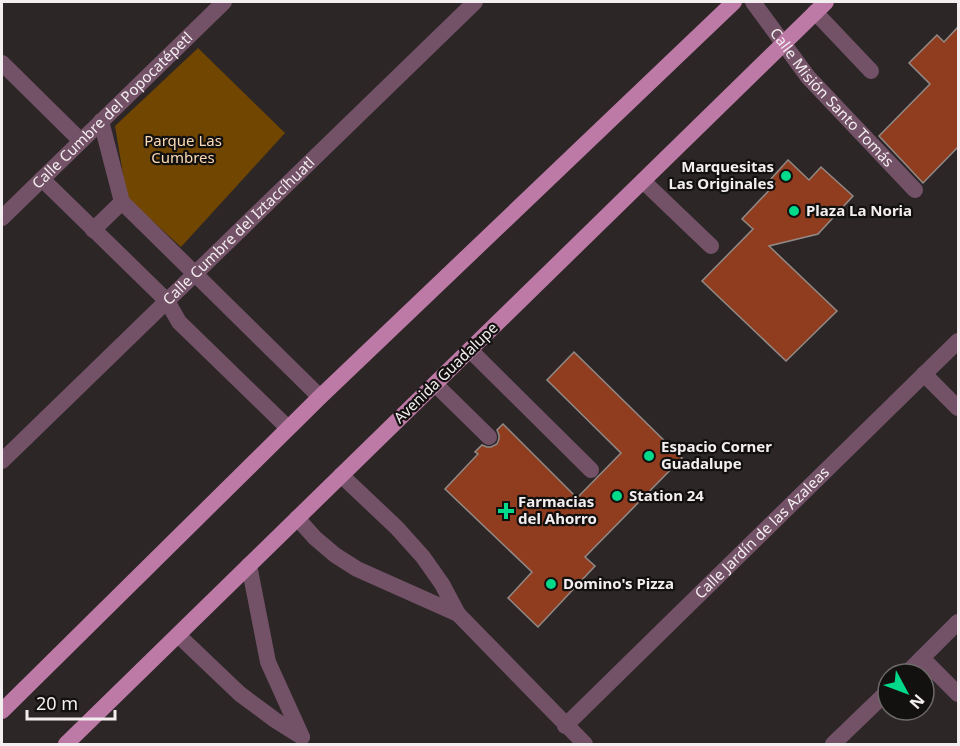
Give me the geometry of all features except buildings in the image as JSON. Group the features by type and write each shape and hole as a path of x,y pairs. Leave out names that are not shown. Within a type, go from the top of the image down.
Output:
{"main road":[{"path":"2,711 320,397 734,2"},
{"name":"Avenida Guadalupe","path":"66,744 821,7"}],"street":[{"name":"Calle Cumbre del Popocatépetl","path":"2,218 224,2"},
{"name":"Calle Cumbre del Iztaccíhuatl","path":"2,460 475,2"},
{"name":"Calle Misión Santo Tomás","path":"753,2 808,77 915,190"},
{"path":"821,7 872,71"},
{"path":"2,63 81,141"},
{"path":"101,121 122,202 320,397"},
{"path":"42,179 166,301 180,322 288,429"},
{"path":"643,181 711,246"},
{"path":"93,230 122,202"},
{"name":"Calle Jardín de las Azaleas","path":"566,726 958,340"},
{"path":"470,350 591,470"},
{"path":"924,374 958,408"},
{"path":"435,384 489,437"},
{"path":"341,475 397,528 423,557 442,584 458,614 585,744"},
{"path":"297,518 335,555 357,569 458,614"},
{"path":"249,566 268,662 305,740"},
{"path":"918,662 958,622"},
{"path":"178,635 240,694 305,740"},
{"path":"922,658 958,694"},
{"path":"833,744 876,703"}],"green space":[{"name":"Parque Las Cumbres","path":"198,48 285,133 181,247 127,198 115,126"}],"place":[{"name":"Marquesitas Las Originales","path":"786,176"},
{"name":"Plaza La Noria","path":"794,211"},
{"name":"Espacio Corner Guadalupe","path":"649,456"},
{"name":"Station 24","path":"617,496"},
{"name":"Farmacias del Ahorro","path":"506,511"},
{"name":"Domino's Pizza","path":"551,584"}]}
